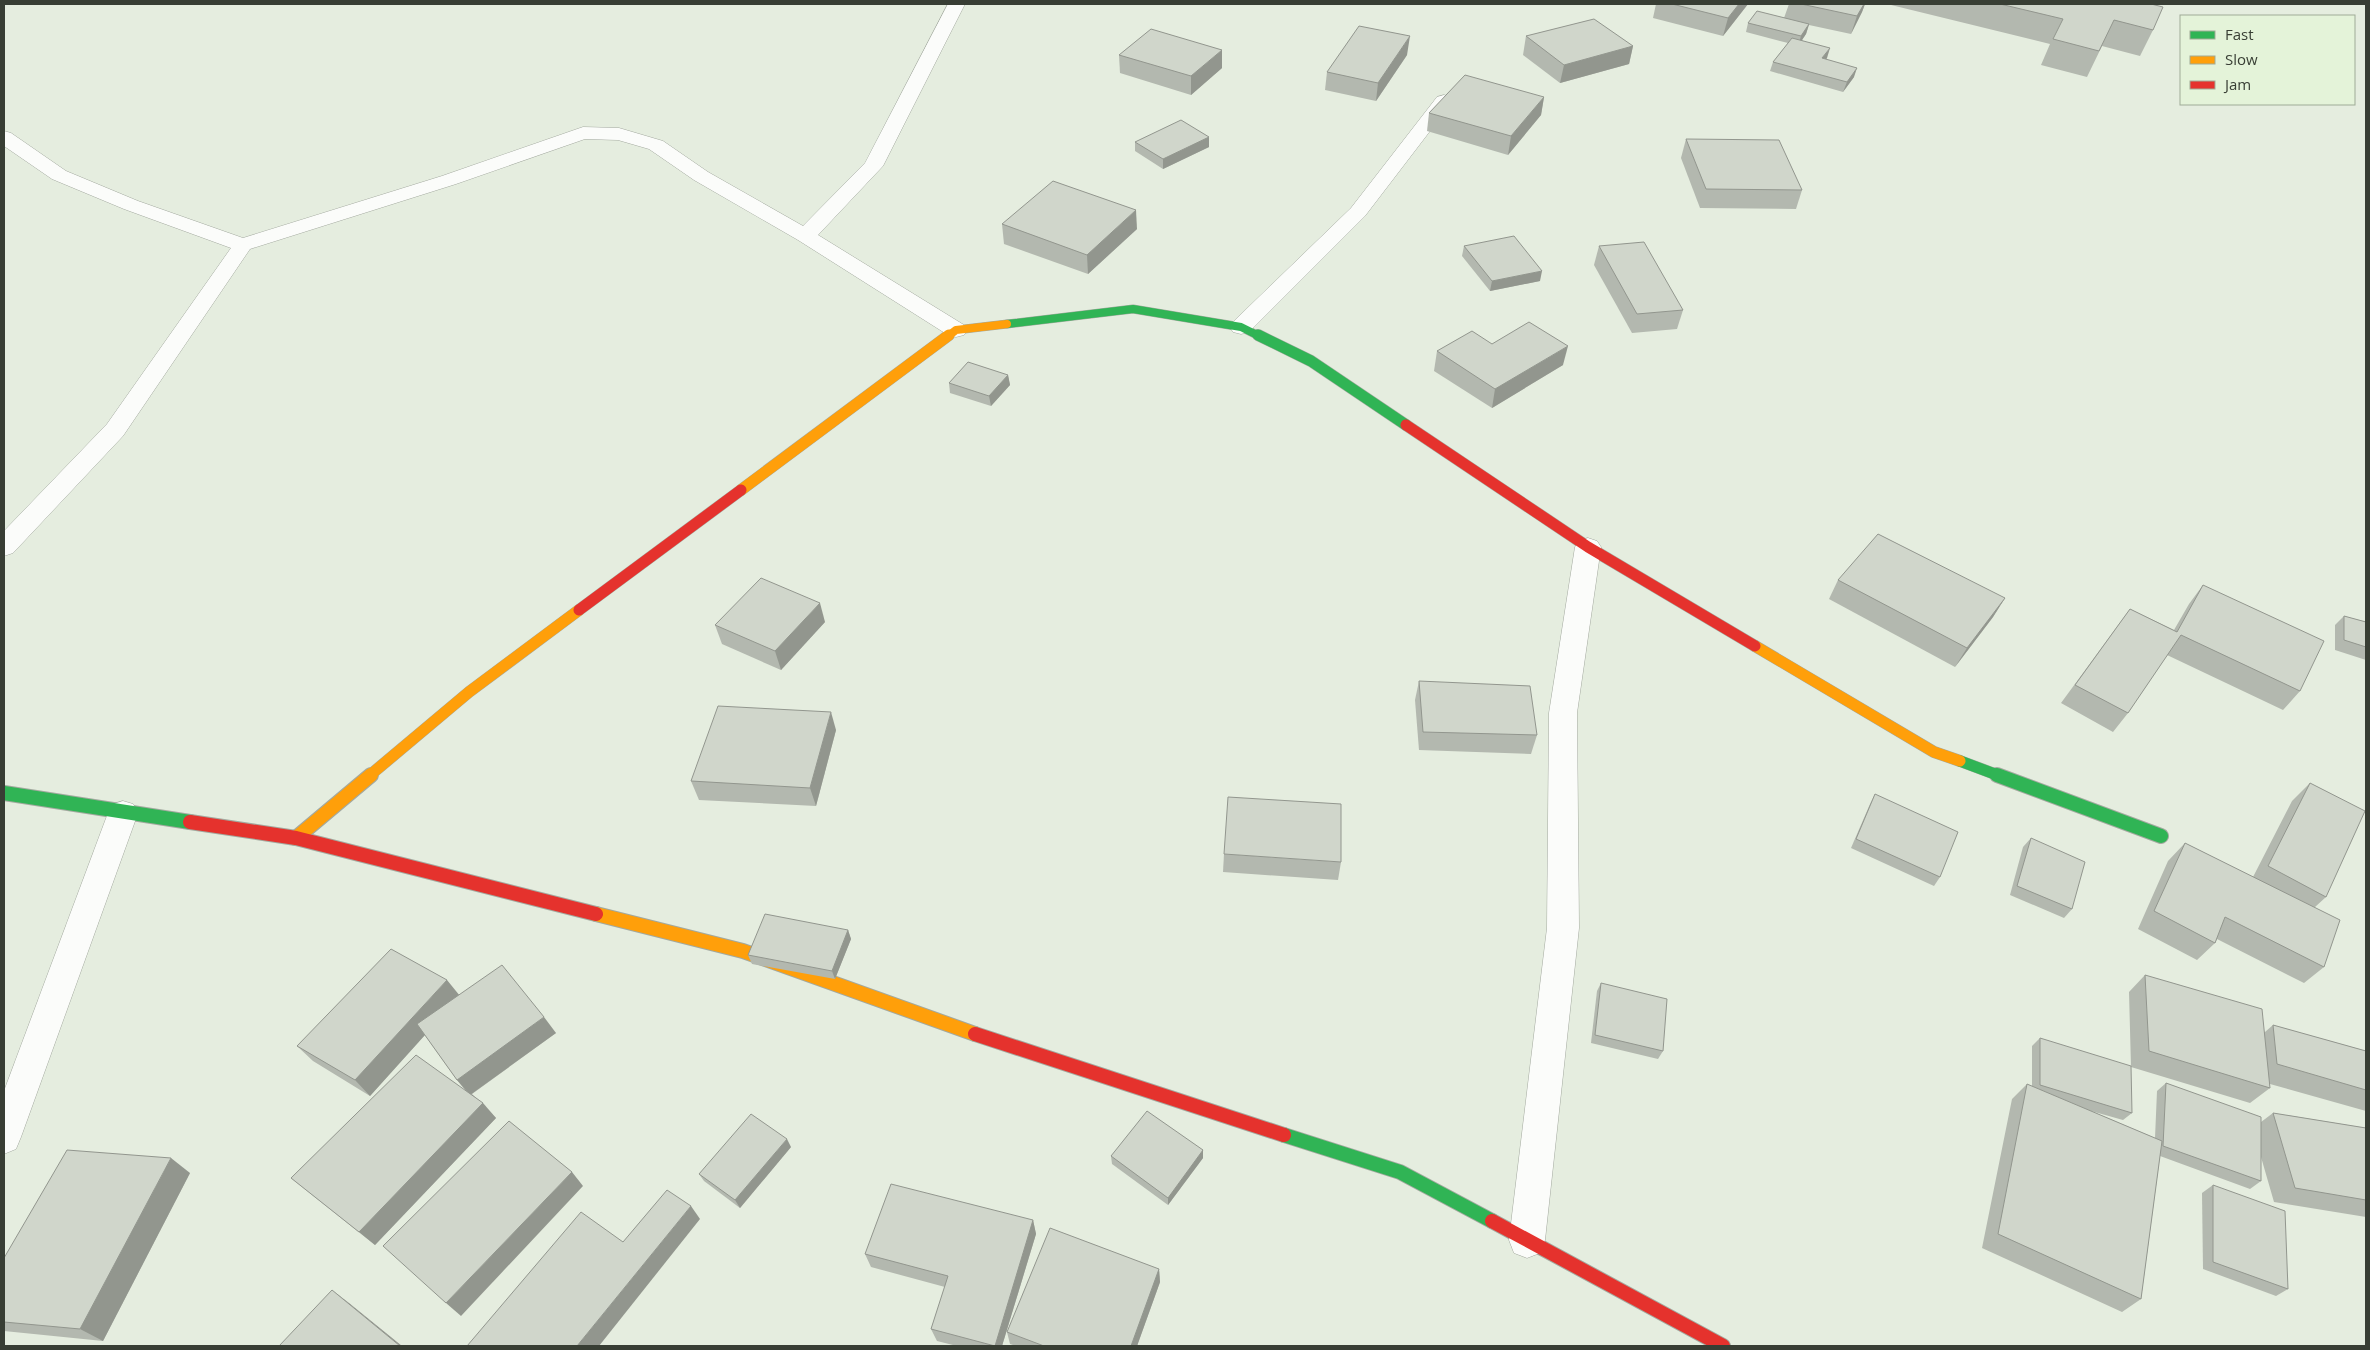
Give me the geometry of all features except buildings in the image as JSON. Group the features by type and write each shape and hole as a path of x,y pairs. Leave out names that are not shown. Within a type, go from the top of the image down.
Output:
{"street":[{"path":"805,236 873,166 956,4"},
{"path":"1241,327 1358,212 1444,101"},
{"path":"4,137 59,176 131,205 243,245 449,180 583,133 619,134 656,145 701,176 805,236 956,330"},
{"path":"4,547 116,430 243,245"},
{"path":"296,838 469,692 956,330 1133,309 1241,327 1311,361 1588,547 1934,752 2161,836"},
{"path":"1527,1240 1562,928 1563,713 1588,547"},
{"path":"4,793 123,813 296,838 743,951 1024,1051 1400,1172 1708,1336 1723,1346"},
{"path":"4,1138 123,813"}],"traffic: fast":[{"path":"1007,324 1133,309 1241,327 1311,361 1406,425"},
{"path":"1960,761 2161,836"},
{"path":"4,793 190,822"},
{"path":"1284,1135 1400,1172 1492,1221"}],"traffic: slow":[{"path":"741,490 956,330 1007,324"},
{"path":"296,838 469,692 579,610"},
{"path":"1755,646 1934,752 1960,761"},
{"path":"596,914 743,951 975,1034"}],"traffic: jam":[{"path":"1406,425 1588,547 1755,646"},
{"path":"579,610 741,490"},
{"path":"190,822 296,838 596,914"},
{"path":"975,1034 1284,1135"},
{"path":"1492,1221 1723,1346"}]}
